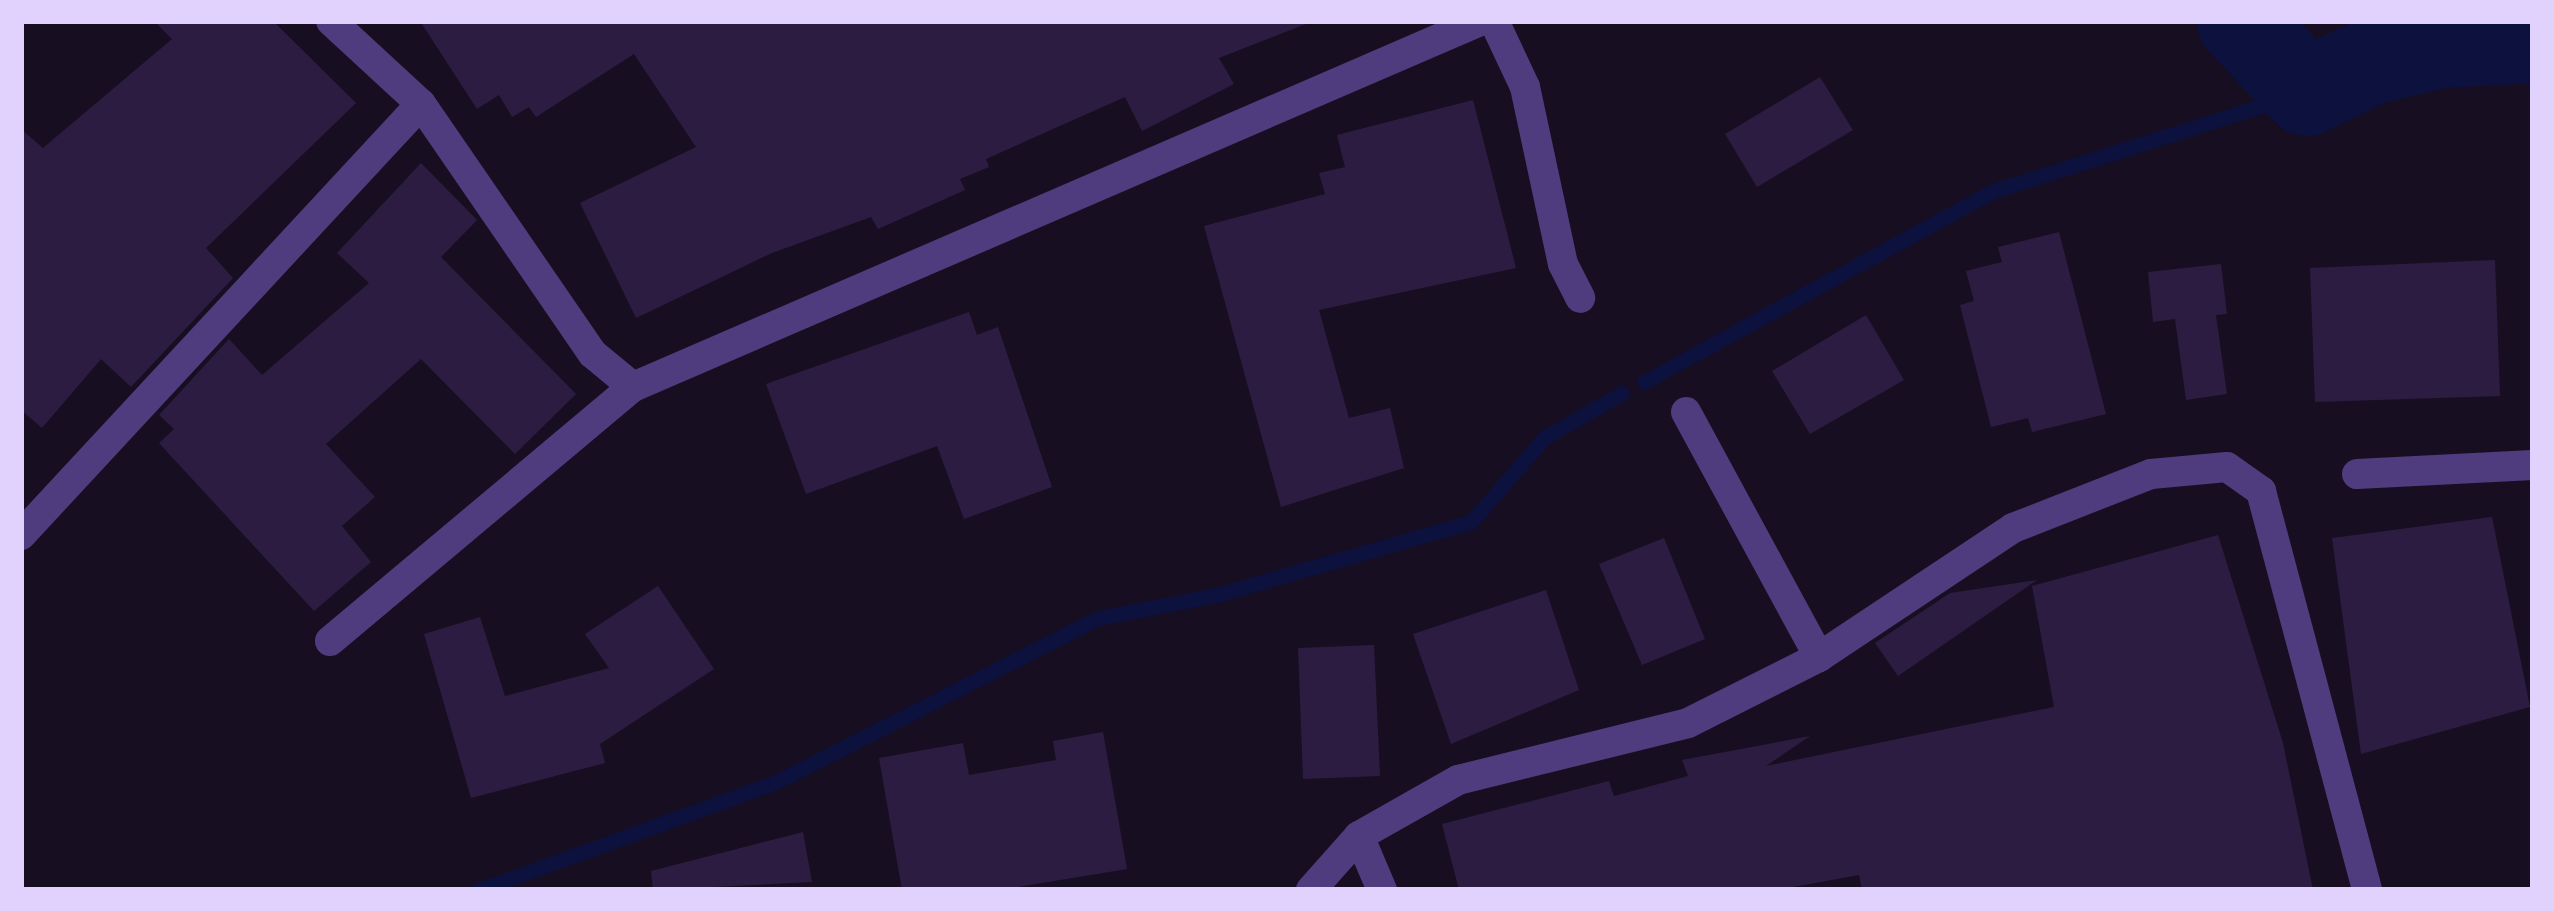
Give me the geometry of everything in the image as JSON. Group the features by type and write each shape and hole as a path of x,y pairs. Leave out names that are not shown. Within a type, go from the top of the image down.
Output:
{"street":[{"path":"331,21 421,104 593,353 633,387"},
{"path":"330,641 633,387 1480,21"},
{"path":"1494,21 1525,86 1563,264 1580,298"},
{"path":"21,535 421,104"},
{"path":"1686,412 1819,657"},
{"path":"2357,474 2533,465"},
{"path":"1311,890 1359,836 1458,780 1688,723 1819,657 2013,528 2151,474 2227,467 2261,491 2367,890"},
{"path":"1359,836 1382,890"}],"building":[{"path":"154,21 273,21 356,103 206,248 233,278 131,387 101,359 42,428 21,410 21,129 43,148 172,39"},
{"path":"420,21 1306,24 1219,58 1234,84 1142,131 1125,97 986,159 989,167 960,179 965,190 878,229 871,217 772,253 636,318 580,203 696,147 634,54 536,117 529,107 512,117 499,95 477,109"},
{"path":"1820,77 1853,130 1757,187 1725,134"},
{"path":"1473,100 1516,268 1319,310 1349,418 1390,408 1404,468 1281,507 1204,226 1325,194 1319,173 1345,167 1337,135"},
{"path":"421,163 477,220 441,257 576,394 515,454 421,359 326,444 375,497 342,526 371,562 314,611 159,443 174,429 159,415 229,339 262,375 369,283 337,253"},
{"path":"2059,232 2106,414 2032,432 2028,418 1991,427 1960,305 1974,301 1966,271 2002,262 1998,247"},
{"path":"2495,260 2500,396 2315,402 2310,268"},
{"path":"2221,264 2227,314 2216,315 2227,394 2186,400 2175,319 2153,322 2148,272"},
{"path":"969,312 977,335 998,327 1052,487 964,519 937,446 806,494 766,384"},
{"path":"1866,315 1904,380 1810,434 1772,371"},
{"path":"2492,517 2530,707 2361,754 2332,538"},
{"path":"2218,535 2283,743 2313,890 1862,890 1859,875 1777,890 1459,890 1442,824 1609,781 1614,796 1688,776 1682,760 1810,736 1766,766 2054,707 2032,586"},
{"path":"1664,538 1705,639 1642,665 1599,564"},
{"path":"2037,580 1898,676 1875,643 1950,593"},
{"path":"658,586 714,669 600,744 605,763 471,798 424,634 480,617 505,696 609,668 585,634"},
{"path":"1546,590 1579,690 1451,744 1413,634"},
{"path":"1374,645 1380,776 1303,779 1298,648"},
{"path":"1103,732 1127,869 1000,890 902,890 879,758 963,743 969,775 1056,760 1053,741"},
{"path":"803,832 812,882 653,890 651,871"}],"waterway":[{"path":"2240,21 2306,92 2370,61 2440,44 2533,39"},
{"path":"1644,382 1993,191 2306,92"},
{"path":"479,890 776,782 1098,618 1216,595 1471,522 1545,437 1622,393"}]}
